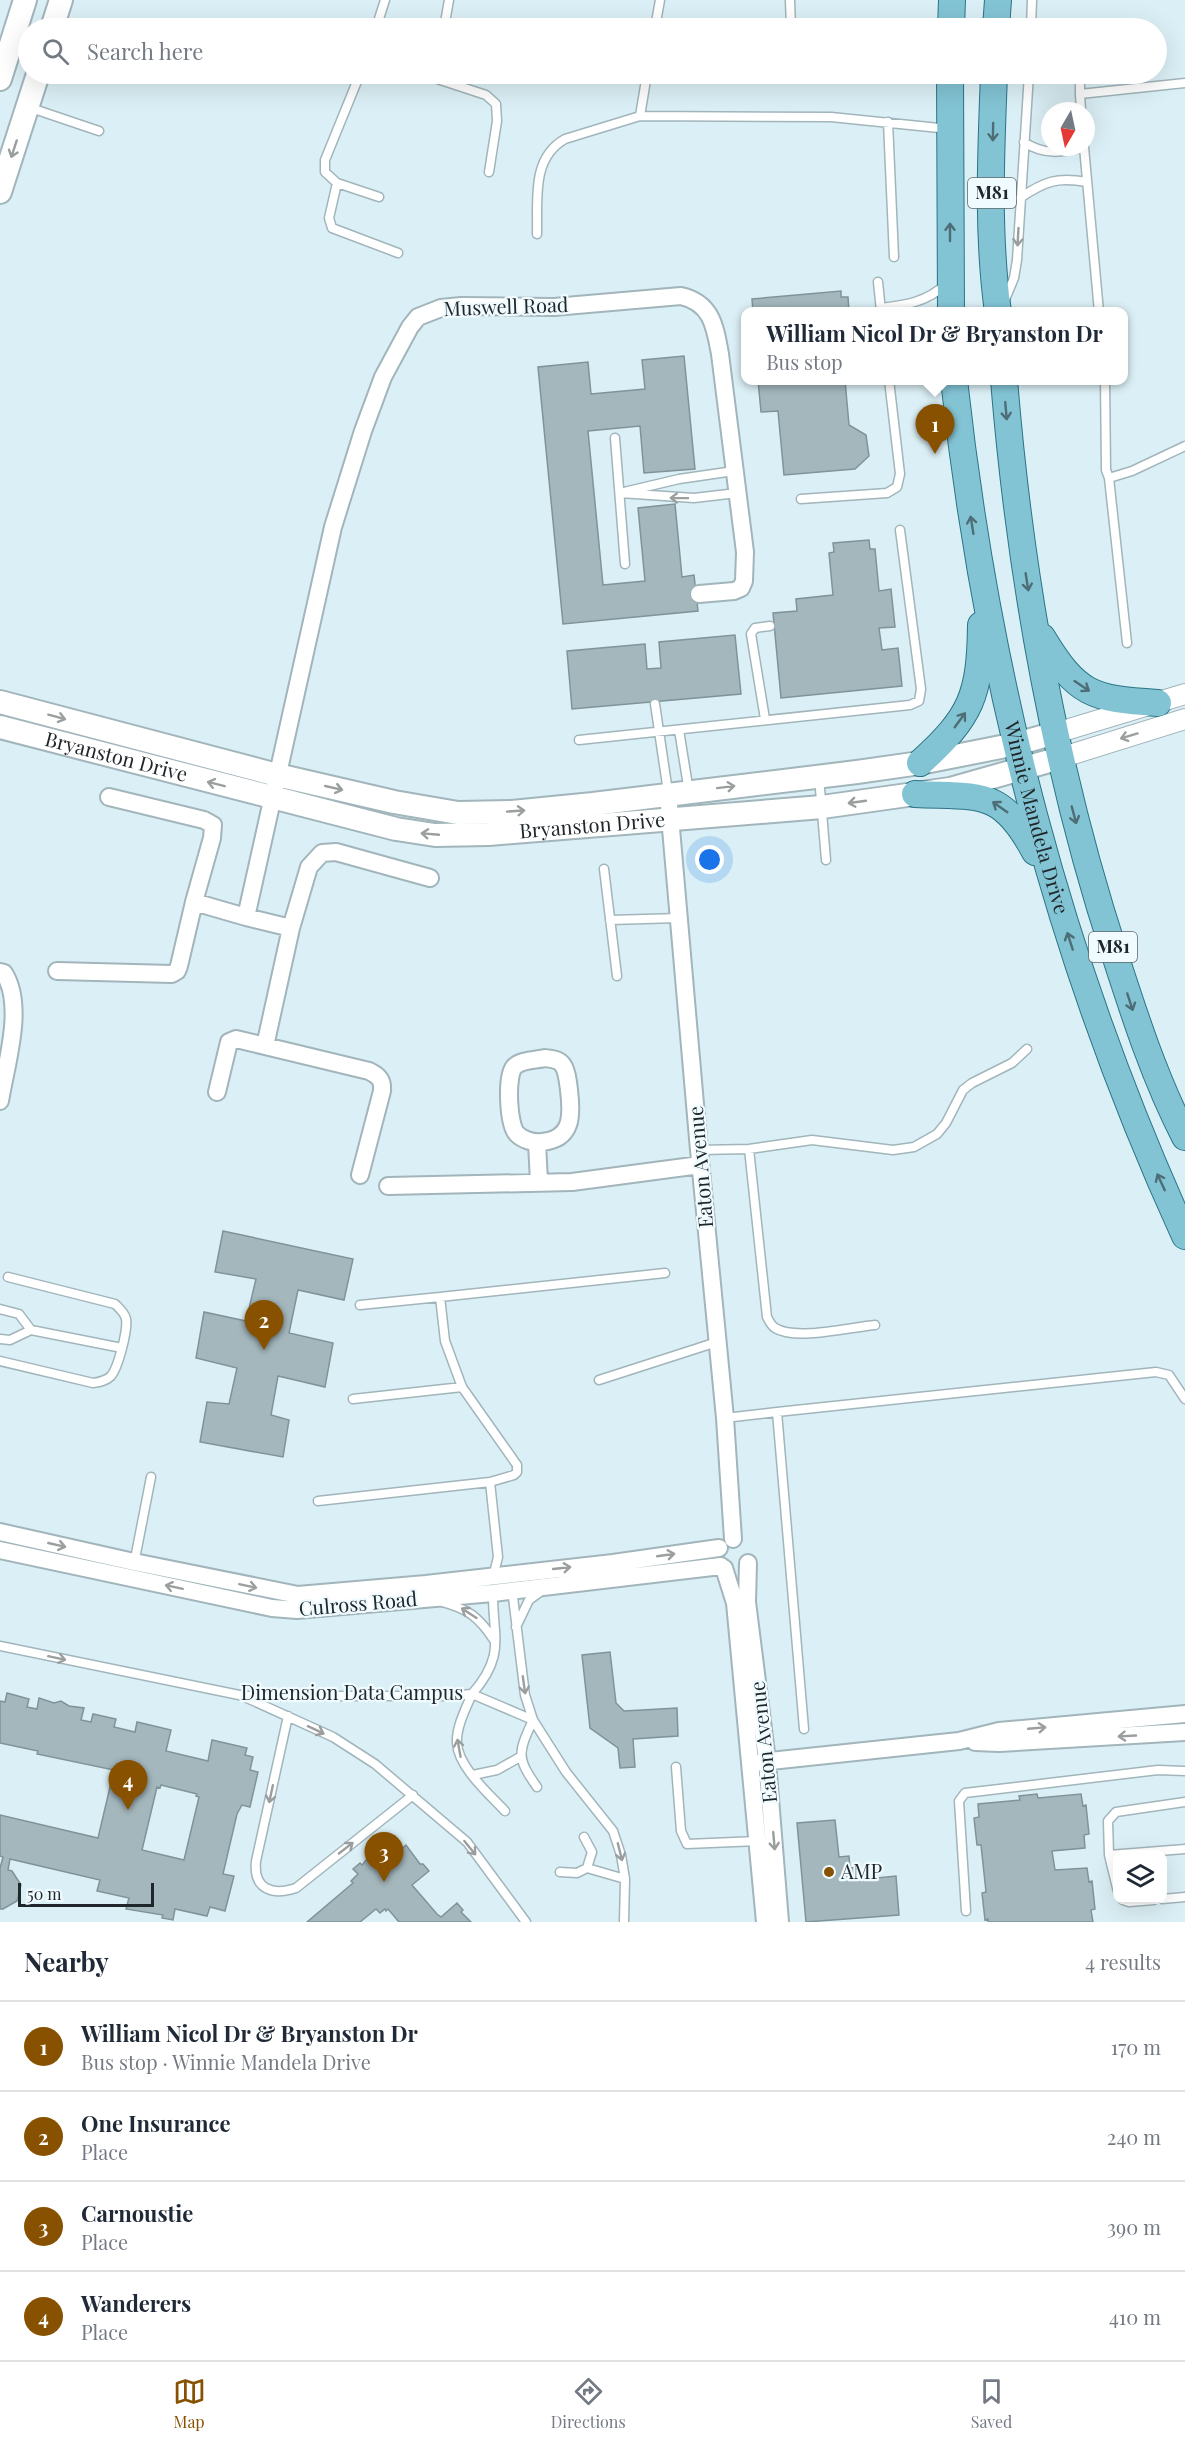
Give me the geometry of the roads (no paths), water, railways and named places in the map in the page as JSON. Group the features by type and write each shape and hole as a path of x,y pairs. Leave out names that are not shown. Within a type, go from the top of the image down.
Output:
{"main road":[{"path":"19,18 25,0"},
{"path":"56,18 62,0"},
{"path":"951,18 952,0"},
{"path":"997,18 998,0"},
{"path":"0,79 18,22"},
{"path":"0,192 35,84"},
{"name":"M81","path":"950,84 951,307"},
{"name":"M81","path":"994,84 993,280 998,307"},
{"name":"Winnie Mandela Drive","path":"954,385 965,474 982,583 1021,771 1054,890 1106,1046 1149,1158 1185,1236"},
{"name":"Winnie Mandela Drive","path":"1004,385 1008,441 1022,545 1034,624 1060,758 1100,909 1142,1036 1185,1137"},
{"path":"920,763 955,727 967,712 972,699 980,661 982,583"},
{"path":"1034,624 1057,661 1075,682 1086,690 1101,697 1158,703"},
{"name":"Bryanston Drive","path":"0,702 277,775 394,802 458,813 512,812 819,777 920,763 1016,744 1056,733"},
{"name":"Bryanston Drive","path":"0,727 396,829 435,835 530,832 822,807 950,789 1021,771 1060,758"},
{"path":"915,794 979,797 1001,806 1015,820 1054,890"}],"street":[{"name":"Muswell Road","path":"246,917 333,527 356,452 383,377 399,344 418,317 441,308 461,306 554,307 681,296 698,302 708,311 716,332 745,552 744,581 741,588 734,591 699,594"},
{"name":"Bryanston Drive","path":"1056,733 1185,694"},
{"name":"Bryanston Drive","path":"1060,758 1185,719"},
{"name":"Eaton Avenue","path":"679,793 672,820 699,1158 725,1418 726,1544"},
{"path":"57,971 164,975 174,973 179,966 212,838 213,825 204,820 109,797"},
{"path":"265,1046 291,928 309,867 322,853 336,852 430,878"},
{"path":"194,902 291,928"},
{"path":"0,972 4,973 10,982 15,1002 0,1101"},
{"path":"216,1092 229,1042 236,1039 369,1071 380,1078 382,1091 360,1175"},
{"path":"545,1058 557,1060 562,1064 566,1073 570,1119 565,1132 559,1137 552,1141 537,1143 520,1138 514,1132 509,1081 514,1067 545,1058"},
{"path":"537,1143 539,1182"},
{"path":"388,1186 572,1182 699,1158"},
{"name":"Culross Road","path":"0,1532 272,1608 297,1610 493,1593 722,1567"},
{"path":"726,1544 745,1544 750,1557 748,1563 737,1571 722,1567 717,1557 726,1544"},
{"name":"Culross Road","path":"0,1550 298,1595 614,1563 726,1544"},
{"name":"Eaton Avenue","path":"748,1563 747,1602 759,1762 758,1840 765,1922"},
{"name":"Eaton Avenue","path":"722,1567 735,1604 780,1922"},
{"path":"759,1762 959,1741 999,1731 1185,1714"},
{"path":"959,1741 999,1743 1185,1732"}],"lane":[{"path":"379,18 385,0"},
{"path":"446,18 449,0"},
{"path":"657,18 660,0"},
{"path":"790,0 791,18"},
{"path":"1031,18 1032,0"},
{"path":"1080,94 1185,83"},
{"path":"356,84 325,160 325,172 337,183 379,197"},
{"path":"452,84 486,95 496,104 497,121 489,172"},
{"path":"640,116 645,84"},
{"path":"1001,307 1014,278 1017,260 1028,84"},
{"path":"1080,84 1080,102"},
{"path":"27,107 99,131"},
{"path":"537,234 540,171 546,155 554,145 565,139 640,116 831,117 949,129"},
{"path":"888,122 894,257"},
{"path":"1024,142 1041,151"},
{"path":"1085,156 1099,307"},
{"path":"1020,198 1044,182 1069,179 1088,182"},
{"path":"337,183 329,218 332,228 398,253"},
{"path":"896,307 928,298 950,279"},
{"path":"878,282 881,307"},
{"path":"801,499 887,493 897,487 900,474 889,385"},
{"path":"1105,385 1106,470 1109,478 1127,643"},
{"path":"615,438 625,564"},
{"path":"1109,478 1132,471 1185,446"},
{"path":"620,493 679,478 734,471"},
{"path":"620,493 693,498 737,493"},
{"path":"579,740 910,705 920,700 921,689 900,530"},
{"path":"765,719 751,634 754,628 770,626"},
{"path":"655,704 659,732 679,793"},
{"path":"679,730 679,793"},
{"path":"819,777 826,860"},
{"path":"604,869 617,976"},
{"path":"610,920 679,918"},
{"path":"699,1158 812,1140 893,1150 914,1148 937,1134 946,1123 963,1090 972,1083 1012,1064 1027,1050"},
{"path":"749,1149 767,1317 773,1327 785,1332 799,1333 875,1325"},
{"path":"360,1305 665,1273"},
{"path":"0,1361 93,1383 105,1381 112,1374 122,1348 126,1319 121,1309 115,1304 8,1277"},
{"path":"318,1501 490,1482 514,1475 517,1465 462,1387 445,1341 440,1297"},
{"path":"0,1309 19,1314 31,1330"},
{"path":"0,1339 10,1340 31,1330 122,1348"},
{"path":"599,1380 717,1342"},
{"path":"725,1418 1156,1372 1169,1375 1185,1399"},
{"path":"353,1399 462,1387"},
{"path":"777,1412 804,1729"},
{"path":"132,1570 152,1477"},
{"path":"490,1482 498,1557 510,1573 525,1695 533,1720 566,1772 612,1831 621,1855 625,1879 624,1922"},
{"name":"Dimension Data Campus","path":"0,1646 244,1696 472,1694 487,1677 493,1663 496,1643 493,1575 498,1557"},
{"path":"516,1628 529,1600 551,1585"},
{"path":"430,1599 463,1608 485,1626 496,1643"},
{"path":"505,1811 462,1762 456,1741 472,1694 533,1720"},
{"path":"244,1696 333,1737 357,1751 413,1795 467,1842 526,1922"},
{"path":"288,1716 256,1861 255,1871 259,1882 266,1888 283,1893 296,1888 413,1795"},
{"path":"533,1720 524,1740 520,1757 523,1768 537,1787"},
{"path":"472,1774 496,1770 520,1757"},
{"path":"676,1767 681,1831 687,1844 758,1840"},
{"path":"966,1911 959,1801 964,1793 1158,1770 1185,1771"},
{"path":"1113,1871 1109,1855 1108,1821 1112,1814 1185,1802"},
{"path":"584,1837 592,1852 587,1868"},
{"path":"1109,1855 1185,1849"},
{"path":"560,1872 577,1873 587,1868 625,1879"},
{"path":"1167,1899 1185,1897"}],"place":[{"name":"William Nicol Dr & Bryanston Dr","path":"935,454"},
{"name":"One Insurance","path":"264,1350"},
{"name":"Wanderers","path":"128,1810"},
{"name":"AMP","path":"829,1872"},
{"name":"Carnoustie","path":"384,1882"}]}
